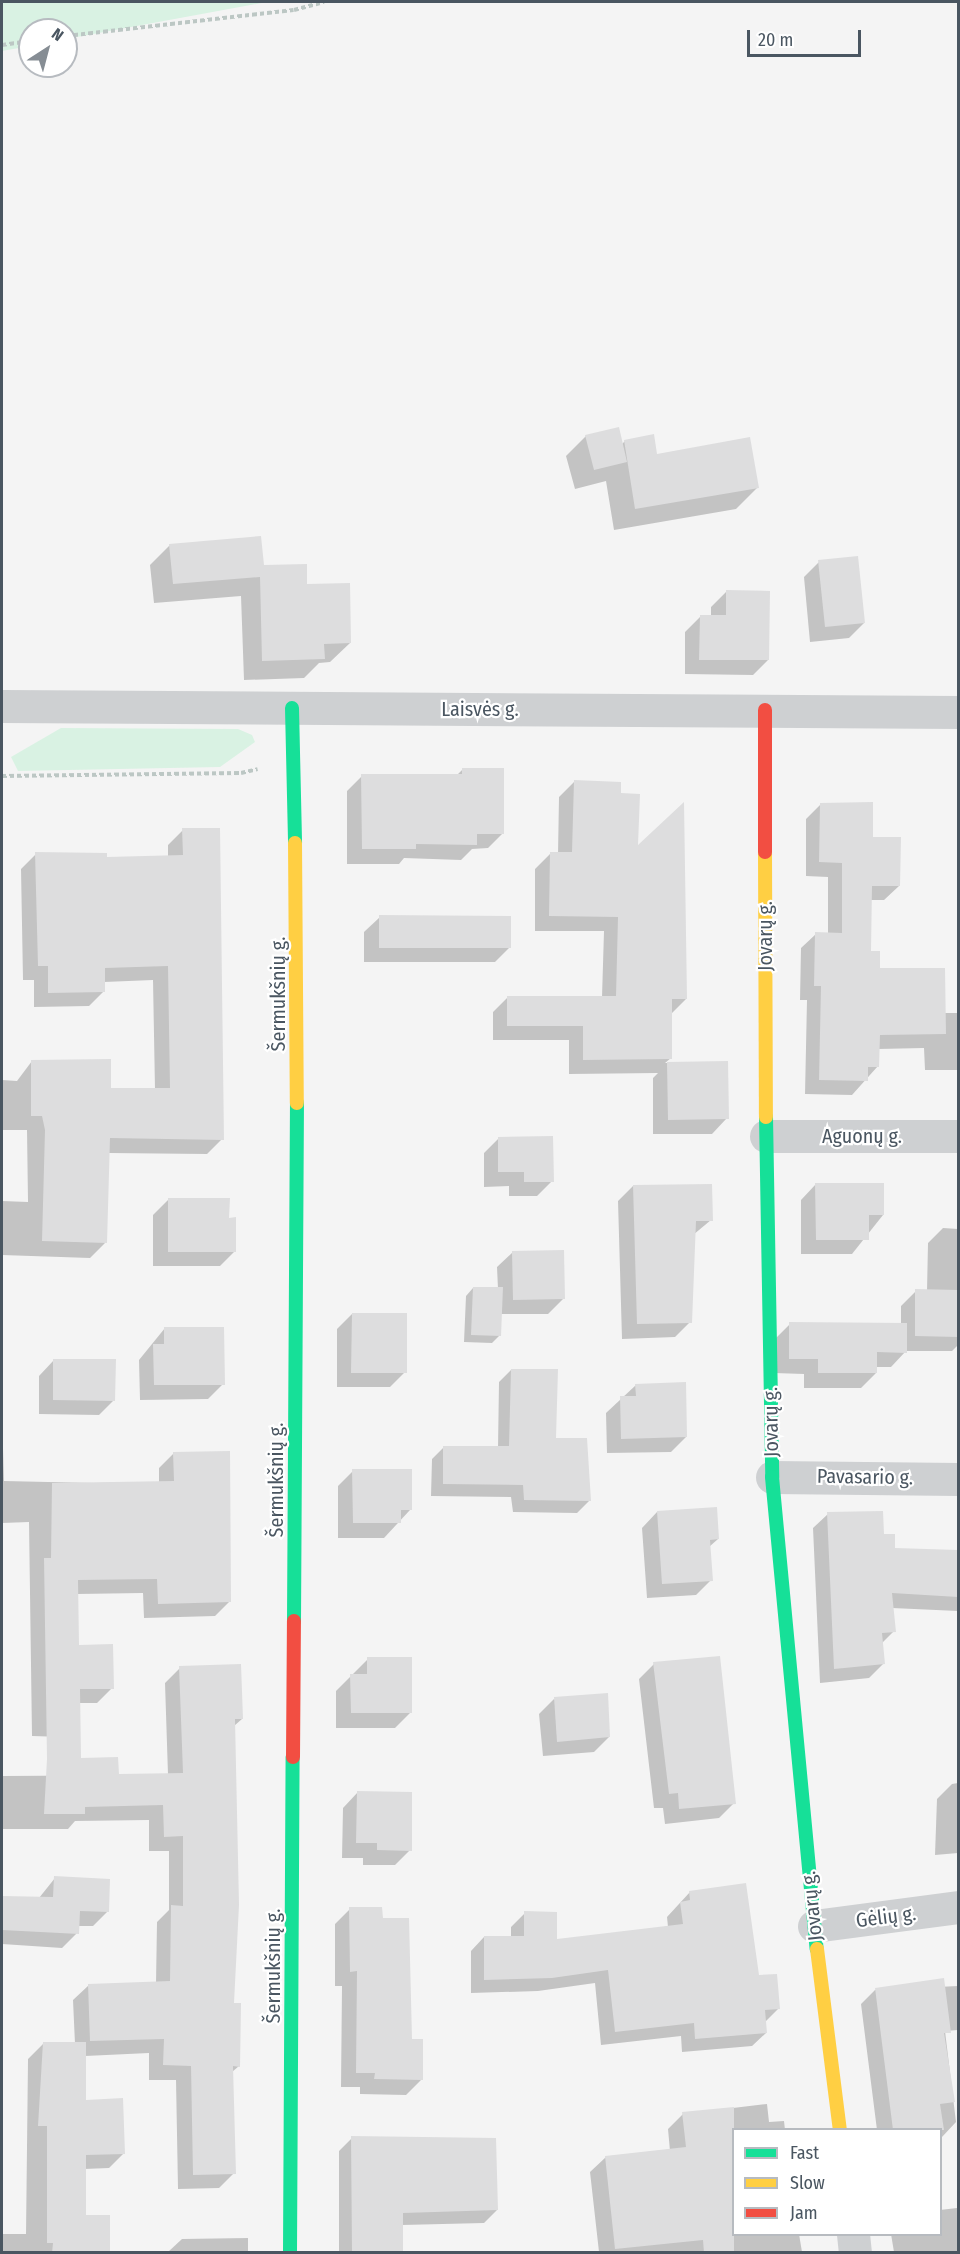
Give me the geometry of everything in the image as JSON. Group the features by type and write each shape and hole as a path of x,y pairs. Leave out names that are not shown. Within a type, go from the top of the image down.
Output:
{"street":[{"name":"Laisvės g.","path":"2,706 958,712"},
{"path":"2,732 35,707"},
{"name":"Šermukšnių g.","path":"290,2253 298,987 292,708"},
{"name":"Jovarų g.","path":"765,710 765,1136 772,1477 814,1926 840,2128"},
{"name":"Aguonų g.","path":"765,1136 958,1136"},
{"name":"Pavasario g.","path":"772,1477 958,1479"},
{"name":"Gėlių g.","path":"814,1926 958,1907"},
{"path":"853,2236 855,2253"}],"path":[{"path":"78,35 294,10 324,2"},
{"path":"2,45 18,43"},
{"path":"2,776 241,773 293,761"}],"green space":[{"path":"2,2 267,2 78,37 78,18 18,18 18,48 2,51"},
{"path":"61,728 238,729 252,735 255,742 220,767 18,771 11,757"}],"building":[{"path":"619,427 627,462 594,470 585,435"},
{"path":"654,434 657,454 750,437 759,488 635,509 624,440"},
{"path":"261,536 264,565 307,564 307,584 350,583 351,643 324,644 325,659 262,661 260,577 173,584 169,544"},
{"path":"858,556 865,623 825,627 818,560"},
{"path":"726,590 770,591 769,660 699,660 700,615 726,615"},
{"path":"462,768 504,768 504,834 477,834 477,845 416,844 416,849 362,849 361,774 462,774"},
{"path":"574,780 621,782 621,793 640,794 638,845 684,802 687,999 672,999 672,1059 583,1060 583,1026 507,1026 507,996 616,996 618,917 549,916 550,852 572,852"},
{"path":"873,802 873,837 901,837 900,886 872,886 871,951 880,951 880,968 945,968 946,1034 880,1035 879,1067 868,1067 868,1081 819,1080 821,986 814,986 815,932 842,933 842,863 819,862 820,803"},
{"path":"182,828 220,828 224,1140 110,1138 107,1243 42,1241 45,1130 42,1116 31,1116 31,1060 111,1059 111,1088 170,1088 168,966 105,968 105,992 48,993 48,966 38,966 35,852 107,853 107,857 183,855"},
{"path":"379,915 511,916 511,948 379,948"},
{"path":"728,1061 729,1119 668,1120 667,1062"},
{"path":"553,1136 554,1182 524,1182 524,1172 498,1172 498,1137"},
{"path":"815,1183 884,1183 884,1215 869,1215 869,1240 816,1240"},
{"path":"712,1184 713,1221 696,1221 692,1323 637,1324 633,1185"},
{"path":"168,1198 230,1198 229,1218 236,1217 236,1252 168,1252"},
{"path":"564,1250 565,1299 513,1300 512,1251"},
{"path":"473,1287 503,1287 501,1336 471,1335"},
{"path":"915,1289 958,1290 958,1337 915,1336"},
{"path":"352,1313 407,1313 407,1373 351,1373"},
{"path":"789,1322 907,1323 907,1353 877,1352 877,1373 818,1373 818,1359 789,1359"},
{"path":"164,1327 224,1327 225,1385 154,1385 153,1344 164,1344"},
{"path":"53,1359 116,1359 115,1401 53,1400"},
{"path":"511,1369 558,1369 556,1438 587,1438 591,1501 524,1500 523,1485 443,1484 443,1446 509,1446"},
{"path":"686,1382 687,1437 621,1439 620,1396 636,1396 635,1384"},
{"path":"230,1451 231,1602 158,1604 157,1579 78,1580 79,1645 113,1644 114,1689 80,1689 81,1758 118,1757 119,1774 183,1773 179,1666 241,1664 243,1719 235,1719 239,1905 234,2003 241,2003 240,2067 233,2066 236,2174 193,2175 191,2066 163,2065 164,2039 90,2041 88,1984 170,1981 171,1905 183,1906 183,1836 164,1837 163,1805 85,1807 85,1814 44,1814 47,1759 44,1558 51,1558 52,1483 174,1481 173,1452"},
{"path":"352,1469 412,1469 412,1510 401,1510 401,1523 353,1523"},
{"path":"717,1507 719,1539 710,1540 713,1581 662,1584 657,1511"},
{"path":"883,1511 884,1534 895,1534 895,1548 958,1550 958,1597 892,1593 896,1632 882,1633 885,1664 834,1669 827,1512"},
{"path":"720,1656 736,1804 679,1809 678,1793 669,1794 653,1662"},
{"path":"367,1657 412,1657 412,1713 351,1713 350,1674 367,1674"},
{"path":"608,1693 610,1737 557,1742 554,1697"},
{"path":"357,1791 412,1792 412,1851 377,1850 377,1843 356,1843"},
{"path":"54,1876 110,1879 109,1912 80,1911 79,1934 2,1930 2,1896 53,1897"},
{"path":"746,1883 759,1975 777,1974 780,2009 765,2010 767,2033 695,2039 694,2023 615,2032 608,1970 552,1978 484,1980 484,1936 524,1936 524,1911 557,1912 557,1939 683,1924 680,1902 690,1900 689,1891"},
{"path":"349,1907 382,1907 383,1918 409,1918 412,2039 423,2039 423,2080 374,2079 375,2073 356,2073 357,1971 350,1972"},
{"path":"944,1978 951,2033 944,2033 955,2102 940,2104 944,2130 942,2128 893,2128 875,1988"},
{"path":"43,2042 86,2042 86,2100 123,2098 125,2154 86,2155 86,2215 110,2215 110,2253 52,2253 53,2243 47,2243 47,2126 38,2126"},
{"path":"734,2107 732,2236 734,2236 734,2253 704,2253 703,2240 615,2249 605,2156 686,2147 682,2112"},
{"path":"351,2136 496,2138 498,2210 403,2213 403,2253 352,2253"}],"traffic: fast":[{"path":"292,708 295,843"},
{"path":"294,1621 297,1103"},
{"path":"766,1117 772,1477 817,1949"},
{"path":"290,2252 293,1757"}],"traffic: slow":[{"path":"295,843 297,1103"},
{"path":"765,852 766,1117"},
{"path":"817,1949 840,2128"}],"traffic: jam":[{"path":"765,710 765,852"},
{"path":"293,1757 294,1621"}]}
